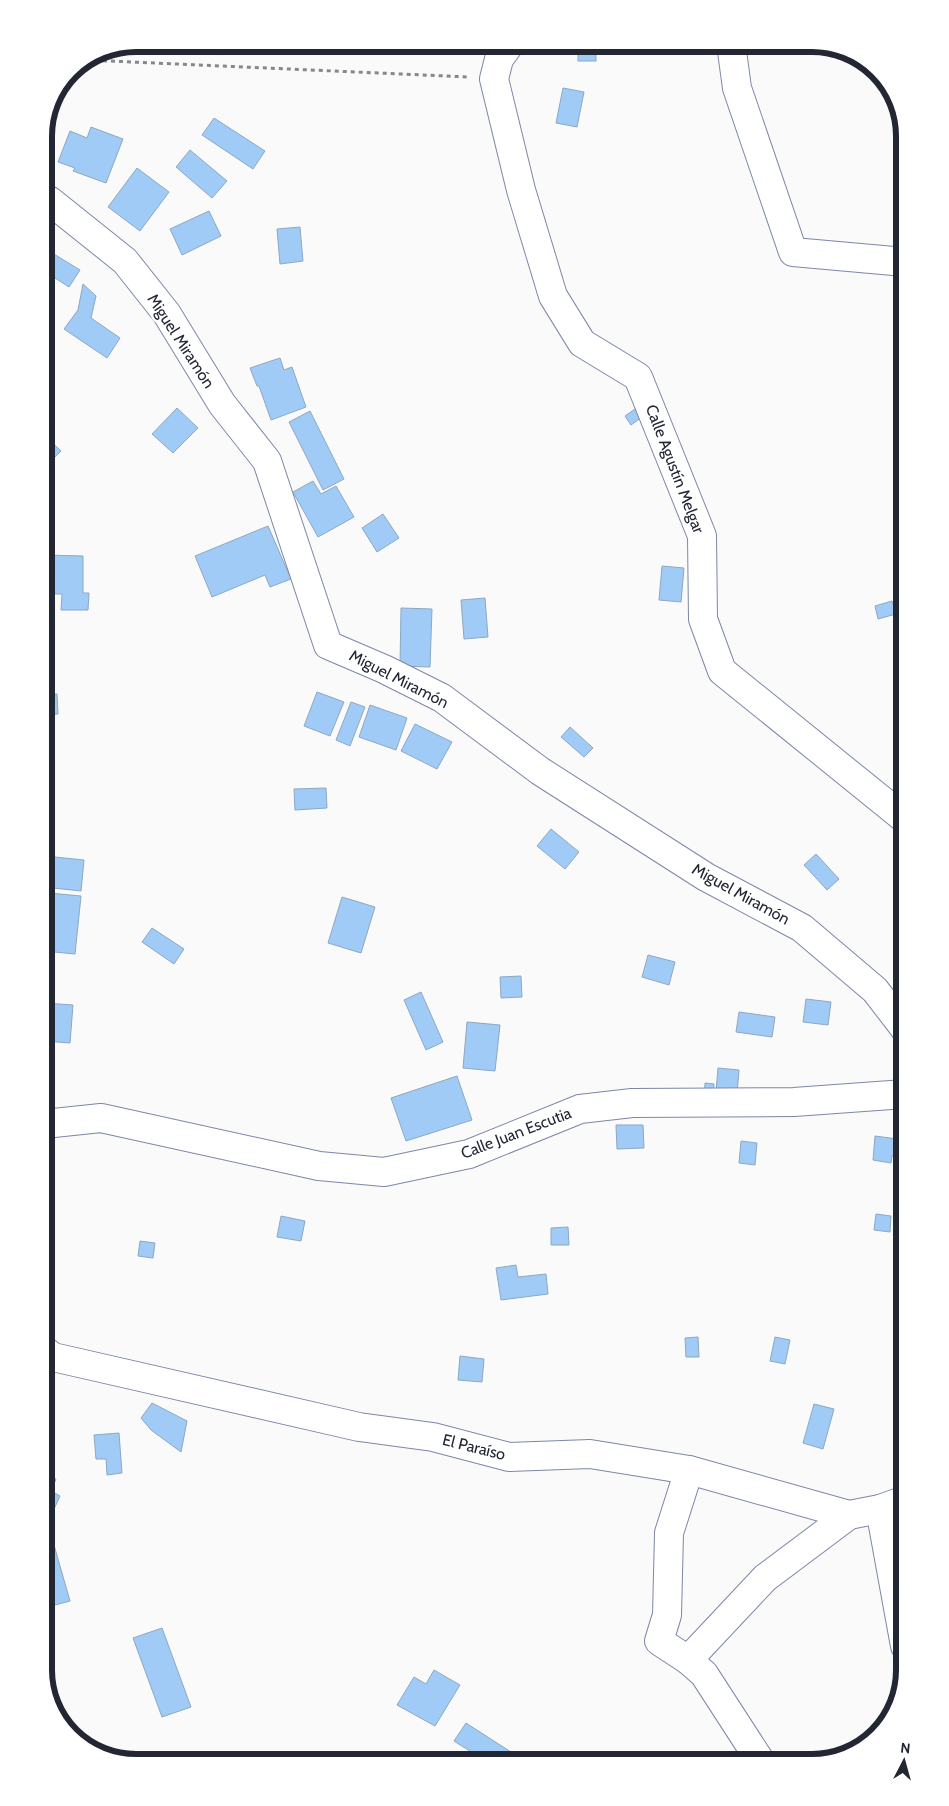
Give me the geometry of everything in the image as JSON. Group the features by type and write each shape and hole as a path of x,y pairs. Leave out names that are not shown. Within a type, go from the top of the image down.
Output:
{"street":[{"path":"494,78 499,59 504,53"},
{"path":"732,53 737,88 793,252 896,261"},
{"name":"Calle Agustín Melgar","path":"494,78 521,190 553,296 582,343 638,377 699,528 702,536 703,619 722,671 896,811"},
{"name":"Miguel Miramón","path":"53,203 125,261 167,314 222,404 267,462 328,645 384,669 442,698 540,770 706,877 802,928 875,990 896,1017"},
{"name":"Calle Juan Escutia","path":"52,1123 100,1118 319,1166 384,1172 469,1154 580,1109 632,1103 794,1102 896,1095"},
{"name":"El Paraíso","path":"52,1356 359,1427 433,1437 509,1457 590,1454 689,1470 849,1515 896,1503"},
{"path":"689,1470 669,1533 667,1615 659,1641 688,1660 704,1674 756,1754"},
{"path":"880,1508 896,1596"},
{"path":"688,1660 765,1578 849,1515"}],"path":[{"path":"102,61 494,78"}],"building":[{"path":"578,53 596,53 596,61 578,61"},
{"path":"563,88 584,92 577,127 556,123"},
{"path":"214,118 265,151 253,169 202,135"},
{"path":"91,127 123,139 106,183 73,171 75,168 58,162 70,131 87,138"},
{"path":"190,150 227,181 212,198 176,167"},
{"path":"137,168 169,192 140,231 108,207"},
{"path":"209,211 221,236 182,255 170,229"},
{"path":"300,227 303,261 280,264 277,229"},
{"path":"53,253 80,270 69,287 53,277"},
{"path":"83,284 96,296 91,318 120,338 107,358 64,329 78,310"},
{"path":"280,358 284,370 292,367 306,407 271,420 259,386 257,386 250,368"},
{"path":"177,408 198,428 173,453 152,434"},
{"path":"635,409 642,417 631,425 625,416"},
{"path":"310,411 344,479 323,490 289,422"},
{"path":"53,443 61,451 53,459"},
{"path":"313,481 321,494 336,486 354,517 318,537 293,492"},
{"path":"383,514 399,538 377,552 362,528"},
{"path":"268,526 291,579 270,587 265,575 212,597 195,556"},
{"path":"53,555 83,556 83,593 89,593 88,610 61,610 62,594 53,594"},
{"path":"662,566 684,568 681,602 659,600"},
{"path":"485,598 488,637 464,639 461,600"},
{"path":"892,601 896,614 878,619 875,606"},
{"path":"401,608 432,609 430,667 400,666"},
{"path":"317,692 344,702 330,736 304,726"},
{"path":"53,694 57,694 58,714 53,714"},
{"path":"351,702 365,707 350,746 336,740"},
{"path":"370,705 407,718 396,750 359,737"},
{"path":"415,724 452,742 437,769 401,751"},
{"path":"570,727 593,748 584,757 561,737"},
{"path":"326,788 327,808 295,810 294,789"},
{"path":"551,829 579,852 565,869 537,846"},
{"path":"816,854 839,879 827,890 804,865"},
{"path":"53,857 84,860 81,891 53,888"},
{"path":"53,893 81,896 75,954 52,952"},
{"path":"342,897 375,907 361,953 328,943"},
{"path":"152,928 184,949 174,964 142,942"},
{"path":"648,955 675,962 669,985 642,977"},
{"path":"521,976 522,997 501,998 500,977"},
{"path":"421,992 443,1042 426,1050 404,1000"},
{"path":"806,999 831,1002 828,1025 803,1022"},
{"path":"52,1004 73,1005 70,1043 52,1042"},
{"path":"739,1012 775,1017 772,1037 736,1032"},
{"path":"467,1022 500,1025 495,1071 463,1068"},
{"path":"718,1068 739,1070 737,1094 716,1092"},
{"path":"457,1076 472,1120 406,1141 391,1098"},
{"path":"705,1083 714,1084 713,1101 704,1100"},
{"path":"616,1125 643,1125 644,1148 617,1149"},
{"path":"875,1136 896,1139 896,1157 892,1156 891,1163 873,1160"},
{"path":"741,1141 757,1143 755,1165 739,1163"},
{"path":"876,1214 891,1216 890,1232 874,1230"},
{"path":"281,1216 305,1221 301,1241 277,1237"},
{"path":"568,1227 569,1245 551,1245 551,1228"},
{"path":"140,1241 155,1243 153,1258 138,1256"},
{"path":"516,1265 518,1277 546,1274 548,1294 501,1300 496,1268"},
{"path":"698,1337 699,1357 686,1357 685,1338"},
{"path":"775,1337 790,1340 785,1364 770,1361"},
{"path":"460,1356 484,1359 482,1382 458,1380"},
{"path":"152,1403 187,1421 181,1452 151,1430 141,1418"},
{"path":"814,1404 834,1409 823,1449 803,1443"},
{"path":"119,1433 122,1473 107,1475 106,1459 96,1459 94,1435"},
{"path":"52,1477 56,1479 52,1488"},
{"path":"52,1492 60,1496 52,1513"},
{"path":"54,1545 70,1601 52,1606 52,1546"},
{"path":"162,1628 191,1707 162,1717 133,1638"},
{"path":"434,1670 460,1685 435,1726 397,1705 414,1677 426,1684"},
{"path":"466,1723 511,1752 510,1754 474,1754 454,1741"}]}
